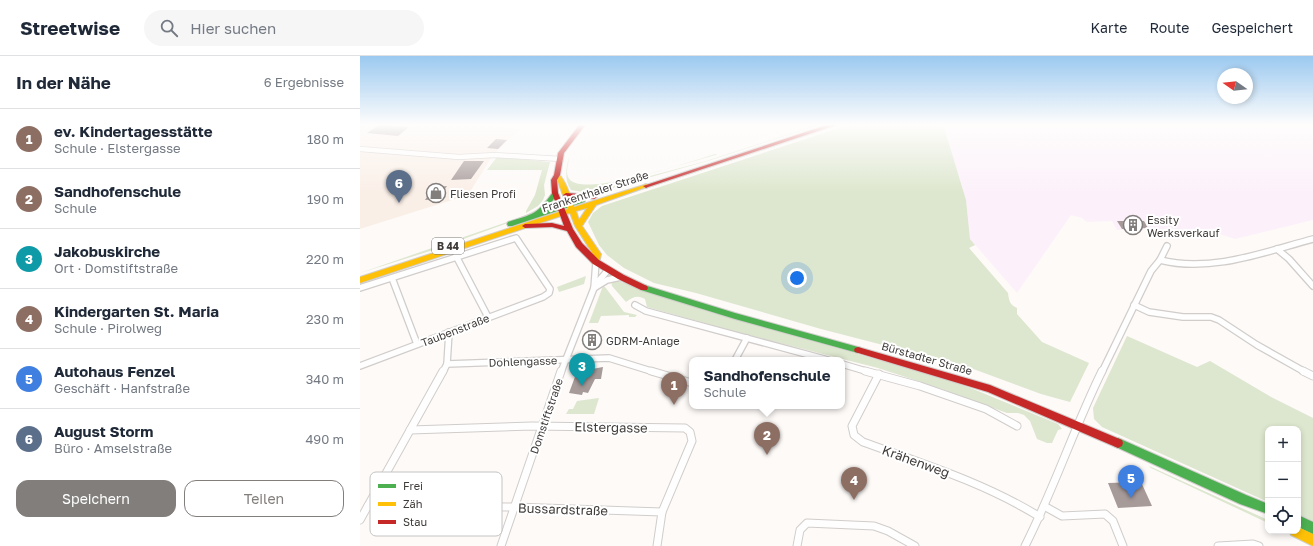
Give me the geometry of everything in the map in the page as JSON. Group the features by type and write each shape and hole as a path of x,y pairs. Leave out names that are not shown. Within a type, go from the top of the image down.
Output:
{"main road":[{"path":"566,147 561,153 554,184 556,193 597,254 596,262"},
{"name":"Frankenthaler Straße","path":"360,280 525,226 566,209 757,147"},
{"name":"Frankenthaler Straße","path":"594,200 763,147"},
{"path":"556,175 566,195 566,209"},
{"path":"535,216 546,207 556,193"},
{"path":"566,195 594,200 578,226"},
{"name":"Frankenthaler Straße","path":"360,275 535,216 566,209"},
{"name":"Bürstadter Straße","path":"566,209 568,229 579,245 596,262 608,270 644,288 735,316 923,368 990,389 1077,424 1244,500 1265,508"},
{"path":"525,226 552,225 568,229"},
{"name":"Bürstadter Straße","path":"1244,500 1265,513"},
{"path":"1301,522 1313,528"},
{"path":"1301,534 1313,540"}],"street":[{"path":"360,149 459,157 495,155 560,159"},
{"name":"Taubenstraße","path":"360,366 549,293 550,289 516,238 456,256"},
{"path":"1160,260 1174,264 1236,259 1313,239"},
{"path":"1025,546 1040,517 1077,424 1150,271 1160,260 1167,246"},
{"path":"1277,249 1289,259 1313,286"},
{"path":"360,288 456,256 488,317"},
{"path":"594,288 596,262"},
{"path":"594,288 608,270"},
{"path":"594,288 608,280 621,277"},
{"path":"392,278 417,344"},
{"name":"Domstiftstraße","path":"500,546 565,360 594,288"},
{"path":"635,305 646,311 817,357"},
{"path":"1134,306 1150,312 1183,317 1211,317 1219,320 1257,345 1313,376"},
{"path":"387,472 447,364 449,332"},
{"path":"737,357 747,338"},
{"name":"Dohlengasse","path":"447,364 608,358 689,382"},
{"path":"845,365 920,386 986,409 1017,426"},
{"name":"Krähenweg","path":"879,374 852,426 854,435 863,442 977,484 1030,510 1040,517"},
{"name":"Elstergasse","path":"410,430 542,426 682,428 688,430 692,434 692,441 662,512 657,546"},
{"path":"360,520 370,502"},
{"path":"1044,506 1062,516 1105,514 1113,521 1124,546"},
{"name":"Bussardstraße","path":"502,507 662,512"},
{"path":"797,546 799,532 802,526 807,523 874,526 888,531 915,546"},
{"path":"1218,546 1253,544 1259,546"}],"shaded area":[{"path":"360,147 501,147 493,155 468,195 360,229"},
{"path":"950,147 1313,147 1313,220 1235,239 1204,229 1200,240 1166,228 1163,234 1152,229 1117,230 1112,221 1087,222 1082,218 1071,215 1017,293 970,239 966,200"}],"green space":[{"path":"751,147 711,160 591,194 583,194 706,161"},
{"path":"774,147 599,204 590,213 599,203"},
{"path":"782,147 950,147 966,200 970,239 975,245 969,248 1008,293 1010,302 1017,308 1017,314 1042,342 1089,363 1070,402 1041,394 968,367 821,329 696,293 654,283 624,268 607,255 599,245 588,222 593,213 602,206"},
{"path":"715,154 717,154 716,155 672,167"},
{"path":"497,157 550,162 544,185 545,195 538,206 526,213 535,195 542,170 487,170"},
{"path":"569,157 567,172 568,178 580,184 597,184 618,181 652,173 584,192 571,190 567,182 566,174"},
{"path":"541,208 527,216 430,251 360,273 527,215"},
{"path":"586,276 584,284 559,292 557,287"},
{"path":"615,280 709,312 939,377 973,389 1058,424 1062,429 1058,430 1052,443 1047,443 1037,439 1030,421 1024,415 1018,413 1007,413 942,389 878,368 845,360 845,357 835,357 647,307 645,299 640,297 635,297 626,302 612,286 611,281"},
{"path":"603,286 624,312 637,315 635,317 629,317 629,315 601,316 598,323 589,323"},
{"path":"1127,336 1197,367 1210,361 1273,398 1313,418 1313,523 1301,517 1301,426 1265,426 1265,501 1102,427 1094,419 1093,408"},
{"path":"599,398 594,414 566,414 569,409 573,409 577,401"},
{"path":"1149,466 1265,519 1265,522"}],"building":[{"path":"488,147 500,147 498,149 487,148"},
{"path":"464,161 484,161 471,179 451,180"},
{"name":"Fliesen Profi","path":"447,186 438,199 425,200 434,187"},
{"name":"Essity Werksverkauf","path":"1117,221 1144,221 1148,228 1122,229"},
{"path":"579,366 592,367 592,369 603,367 601,379 595,379 588,393 583,392 582,395 569,393"},
{"path":"1141,482 1152,506 1118,508 1108,483"}],"traffic: fast":[{"path":"535,216 546,207 555,193"},
{"path":"510,224 582,201"},
{"path":"644,288 735,316 858,350"},
{"path":"1118,443 1244,500 1265,508"},
{"path":"1301,522 1313,528"}],"traffic: slow":[{"path":"557,175 560,179 578,226 597,254 596,262"},
{"path":"360,280 646,186"},
{"path":"578,226 594,203"},
{"path":"1301,534 1313,540"}],"traffic: jam":[{"path":"566,147 561,153 557,175 554,180 555,193 569,229 579,245 596,262 621,277 644,288"},
{"path":"646,186 766,147"},
{"path":"566,195 594,197"},
{"path":"525,226 552,225 569,229"},
{"path":"858,350 990,389 1118,443"}],"place":[{"name":"Fliesen Profi","path":"436,193"},
{"name":"August Storm","path":"399,203"},
{"name":"Essity Werksverkauf","path":"1133,225"},
{"name":"GDRM-Anlage","path":"592,340"},
{"name":"Jakobuskirche","path":"582,386"},
{"name":"ev. Kindertagesstätte","path":"674,405"},
{"name":"Sandhofenschule","path":"767,455"},
{"name":"Autohaus Fenzel","path":"1131,498"},
{"name":"Kindergarten St. Maria","path":"854,500"}]}
